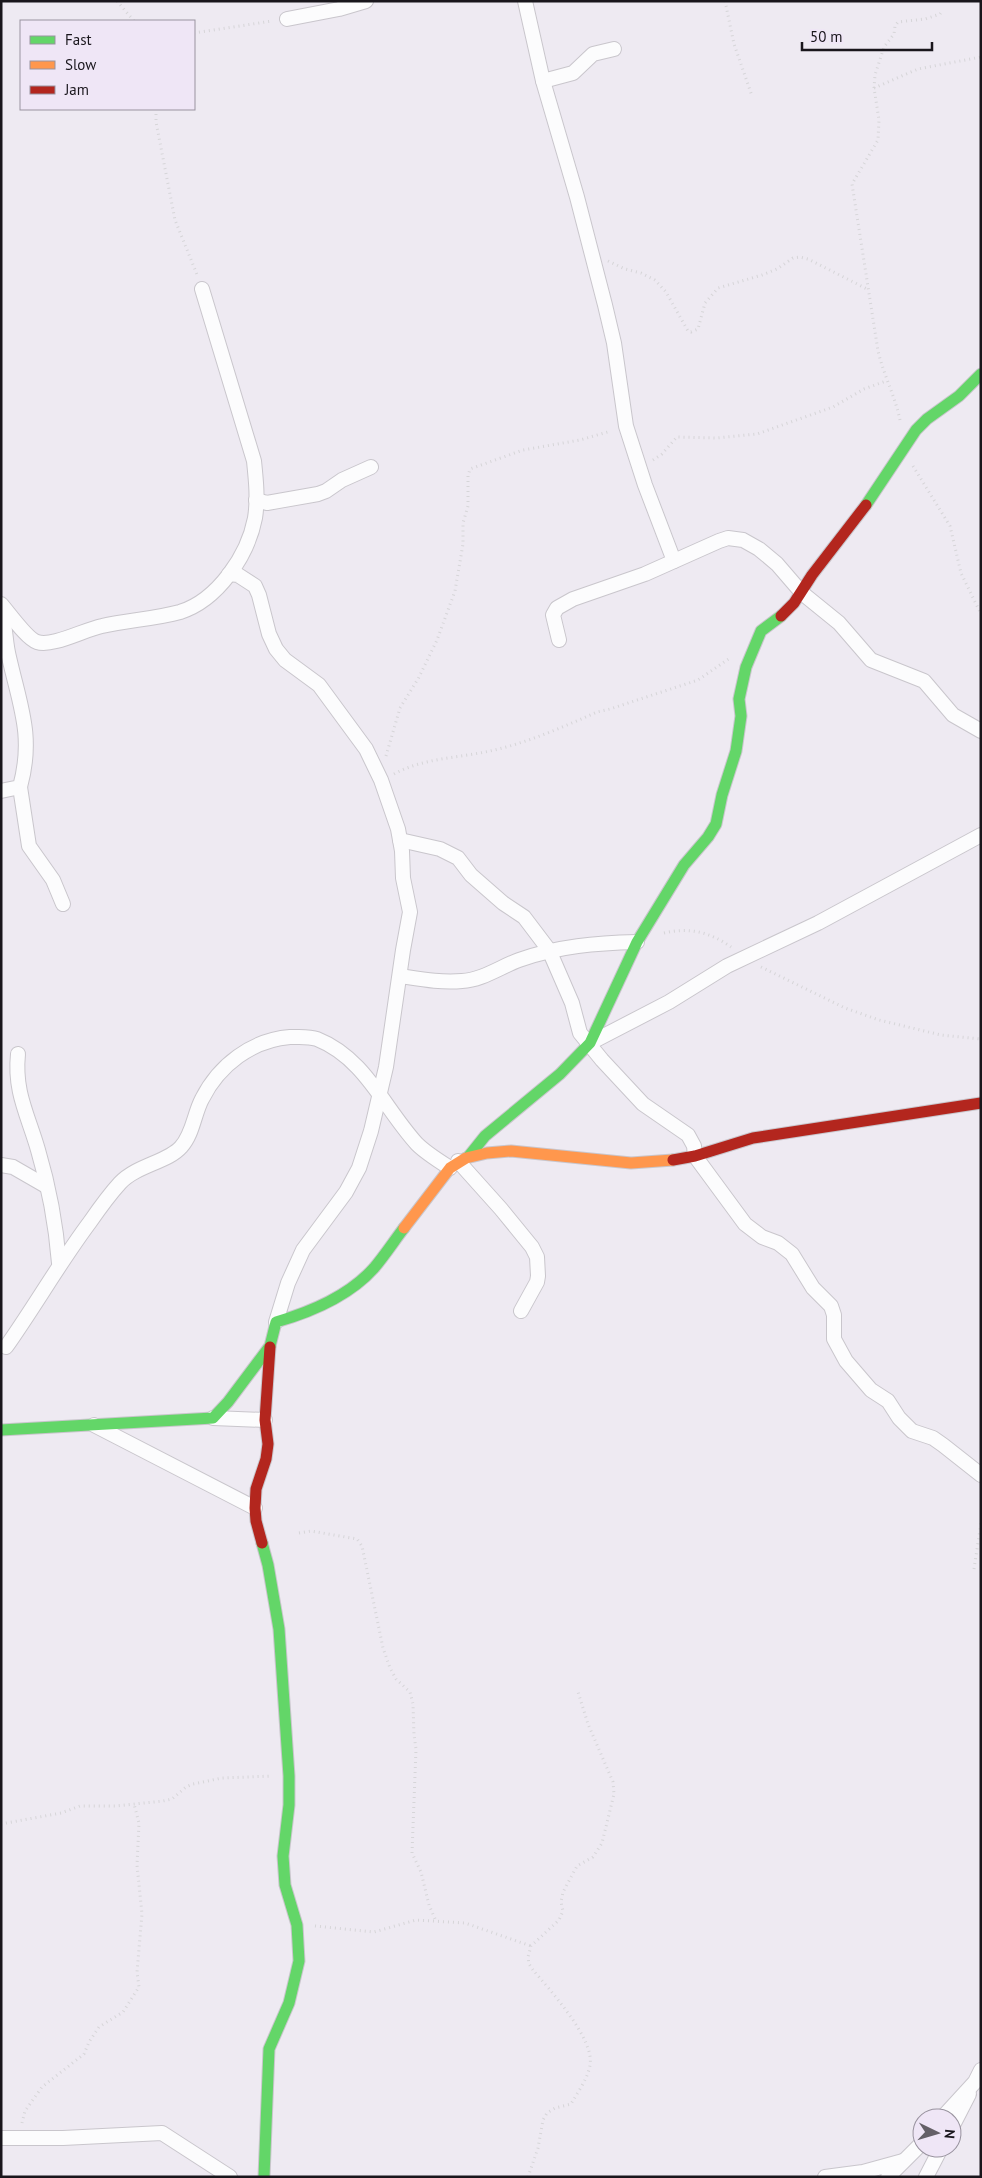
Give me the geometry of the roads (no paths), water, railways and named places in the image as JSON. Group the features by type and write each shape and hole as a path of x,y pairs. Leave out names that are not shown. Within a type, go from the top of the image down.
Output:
{"street":[{"path":"288,20 366,1"},
{"path":"525,1 544,81 593,257 614,343 626,426 637,462 674,561"},
{"path":"544,81 572,73 593,54 614,49"},
{"path":"1,604 34,642 44,644 57,642 89,629 181,611 211,594 228,574 247,544 255,518 254,461 202,289"},
{"path":"590,1043 637,942 684,865 708,837 716,824 720,812 722,794 736,751 741,716 739,699 746,667 761,631 783,615 802,593 812,575 859,516 916,430 927,419 959,396 981,374"},
{"path":"256,500 267,503 318,494 342,480 371,467"},
{"path":"559,640 553,615 556,608 645,574 719,541 728,538 743,540 767,556 802,593 839,623 871,660 924,681 953,715 981,731"},
{"path":"228,574 238,575 255,586 260,595 269,634 276,650 285,660 308,676 328,696 366,749 381,780 400,840 402,878 410,912 386,1067 371,1131 359,1168 346,1192 303,1250 288,1283 270,1346 265,1420 268,1444 266,1459 256,1489 255,1508 256,1521 268,1566 278,1628 289,1776 289,1805 283,1856 285,1885 297,1925 299,1961 289,2003 269,2050 264,2177"},
{"path":"1,611 10,663 21,702 26,734 26,752 20,787 29,846 53,880 63,904"},
{"path":"1,791 20,787"},
{"path":"276,1322 293,1317 335,1298 349,1290 373,1269 459,1162 485,1136 560,1074 590,1043 661,1006 745,957 818,923 981,835"},
{"path":"400,840 440,849 458,858 471,875 503,903 524,917 549,950 572,1003 580,1033 643,1104 688,1135 694,1146 695,1156 745,1224 762,1237 778,1243 792,1254 814,1288 831,1306 834,1315 834,1338 846,1361 871,1390 888,1401 899,1418 912,1430 938,1442 981,1475"},
{"path":"400,976 437,981 463,981 480,977 518,960 549,950 612,942 637,942"},
{"path":"6,1347 37,1302 59,1263 120,1182 138,1168 181,1147 190,1132 202,1100 214,1079 234,1060 257,1044 274,1038 314,1038 332,1046 352,1062 380,1093 396,1118 418,1145 459,1162 501,1209 537,1257 537,1282 520,1311"},
{"path":"18,1054 16,1074 24,1112 39,1151 53,1211 59,1263"},
{"path":"459,1162 529,1152 600,1162 632,1163 676,1160 695,1156 750,1138 981,1103"},
{"path":"1,1165 13,1167 46,1186"},
{"path":"213,1418 270,1346"},
{"path":"1,1430 213,1418 265,1420"},
{"path":"93,1425 255,1508"},
{"path":"951,2108 978,2076"},
{"path":"962,2108 978,2076"},
{"path":"1,2138 20,2139 162,2133 230,2177"},
{"path":"888,2177 912,2153"},
{"path":"926,2177 936,2158"},
{"path":"825,2177 863,2172 904,2161"}]}
